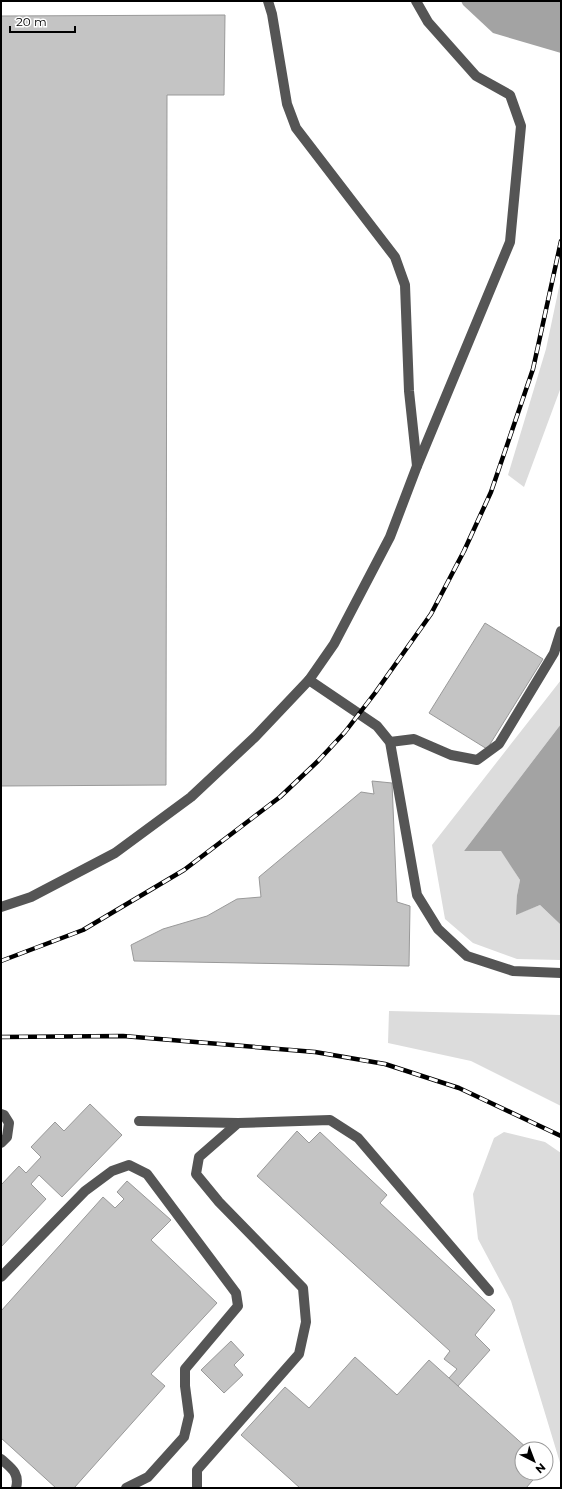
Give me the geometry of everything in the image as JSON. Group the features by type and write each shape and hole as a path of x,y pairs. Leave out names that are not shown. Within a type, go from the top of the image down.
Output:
{"lane":[{"path":"268,1 272,14 287,104 296,128 395,257 405,285 409,390 417,466"},
{"path":"1,907 32,897 115,853 191,796 256,737 309,680 334,644 390,537 417,466 510,242 521,126 510,95 476,76 428,22 416,1"},
{"path":"390,742 414,739 451,755 477,760 499,744 554,653 561,631"},
{"path":"309,680 376,726 390,742 417,895 438,929 467,956 513,971 561,973"},
{"path":"1,1114 4,1115 9,1123 7,1138 1,1143"},
{"path":"139,1121 238,1123 330,1120 358,1138 489,1291"},
{"path":"197,1488 197,1470 299,1354 306,1322 303,1288 219,1202 196,1174 199,1157 238,1123"},
{"path":"1,1277 85,1191 112,1171 130,1165 147,1174 236,1293 238,1306 186,1369 185,1386 189,1416 184,1437 148,1477 126,1488"},
{"path":"1,1459 15,1472 18,1481 16,1488"}],"shaded area":[{"path":"461,1 561,1 561,53 493,33 463,5"},
{"path":"561,278 561,387 524,487 508,475 546,349"},
{"path":"561,680 561,724 464,851 501,850 520,880 517,895 517,914 540,905 561,925 561,960 517,959 473,943 445,919 432,845"},
{"path":"561,724 561,925 540,905 516,915 517,895 520,880 501,851 464,851"},
{"path":"389,1011 561,1015 561,1106 471,1061 388,1043"},
{"path":"504,1132 545,1142 561,1153 561,1466 511,1301 478,1239 473,1194 494,1138"}],"building":[{"path":"225,15 224,95 167,95 166,785 1,786 1,16"},
{"path":"485,623 543,659 487,749 429,713"},
{"path":"372,781 392,783 397,902 410,906 409,966 134,961 131,945 163,929 207,916 237,899 261,897 259,877 361,792 374,794"},
{"path":"90,1104 122,1135 62,1197 39,1175 31,1184 46,1199 1,1247 1,1185 19,1166 26,1173 41,1157 31,1147 55,1122 64,1131"},
{"path":"297,1131 309,1143 320,1132 387,1195 380,1203 495,1310 475,1335 490,1350 458,1386 449,1378 457,1369 444,1359 450,1351 257,1176"},
{"path":"127,1181 171,1220 151,1240 217,1303 151,1374 165,1386 74,1488 56,1488 1,1438 1,1311 103,1197 115,1208 124,1199 117,1192"},
{"path":"231,1341 244,1355 234,1365 243,1375 224,1393 201,1370"},
{"path":"355,1357 397,1395 429,1360 519,1441 514,1441 514,1481 532,1481 526,1488 300,1488 241,1435 285,1387 309,1408"}],"railway":[{"path":"1,961 83,930 184,870 280,797 318,761 345,732 375,693 431,614 464,551 491,492 533,369 561,241"},
{"path":"1,1037 123,1036 315,1052 385,1064 459,1088 561,1136"}]}
